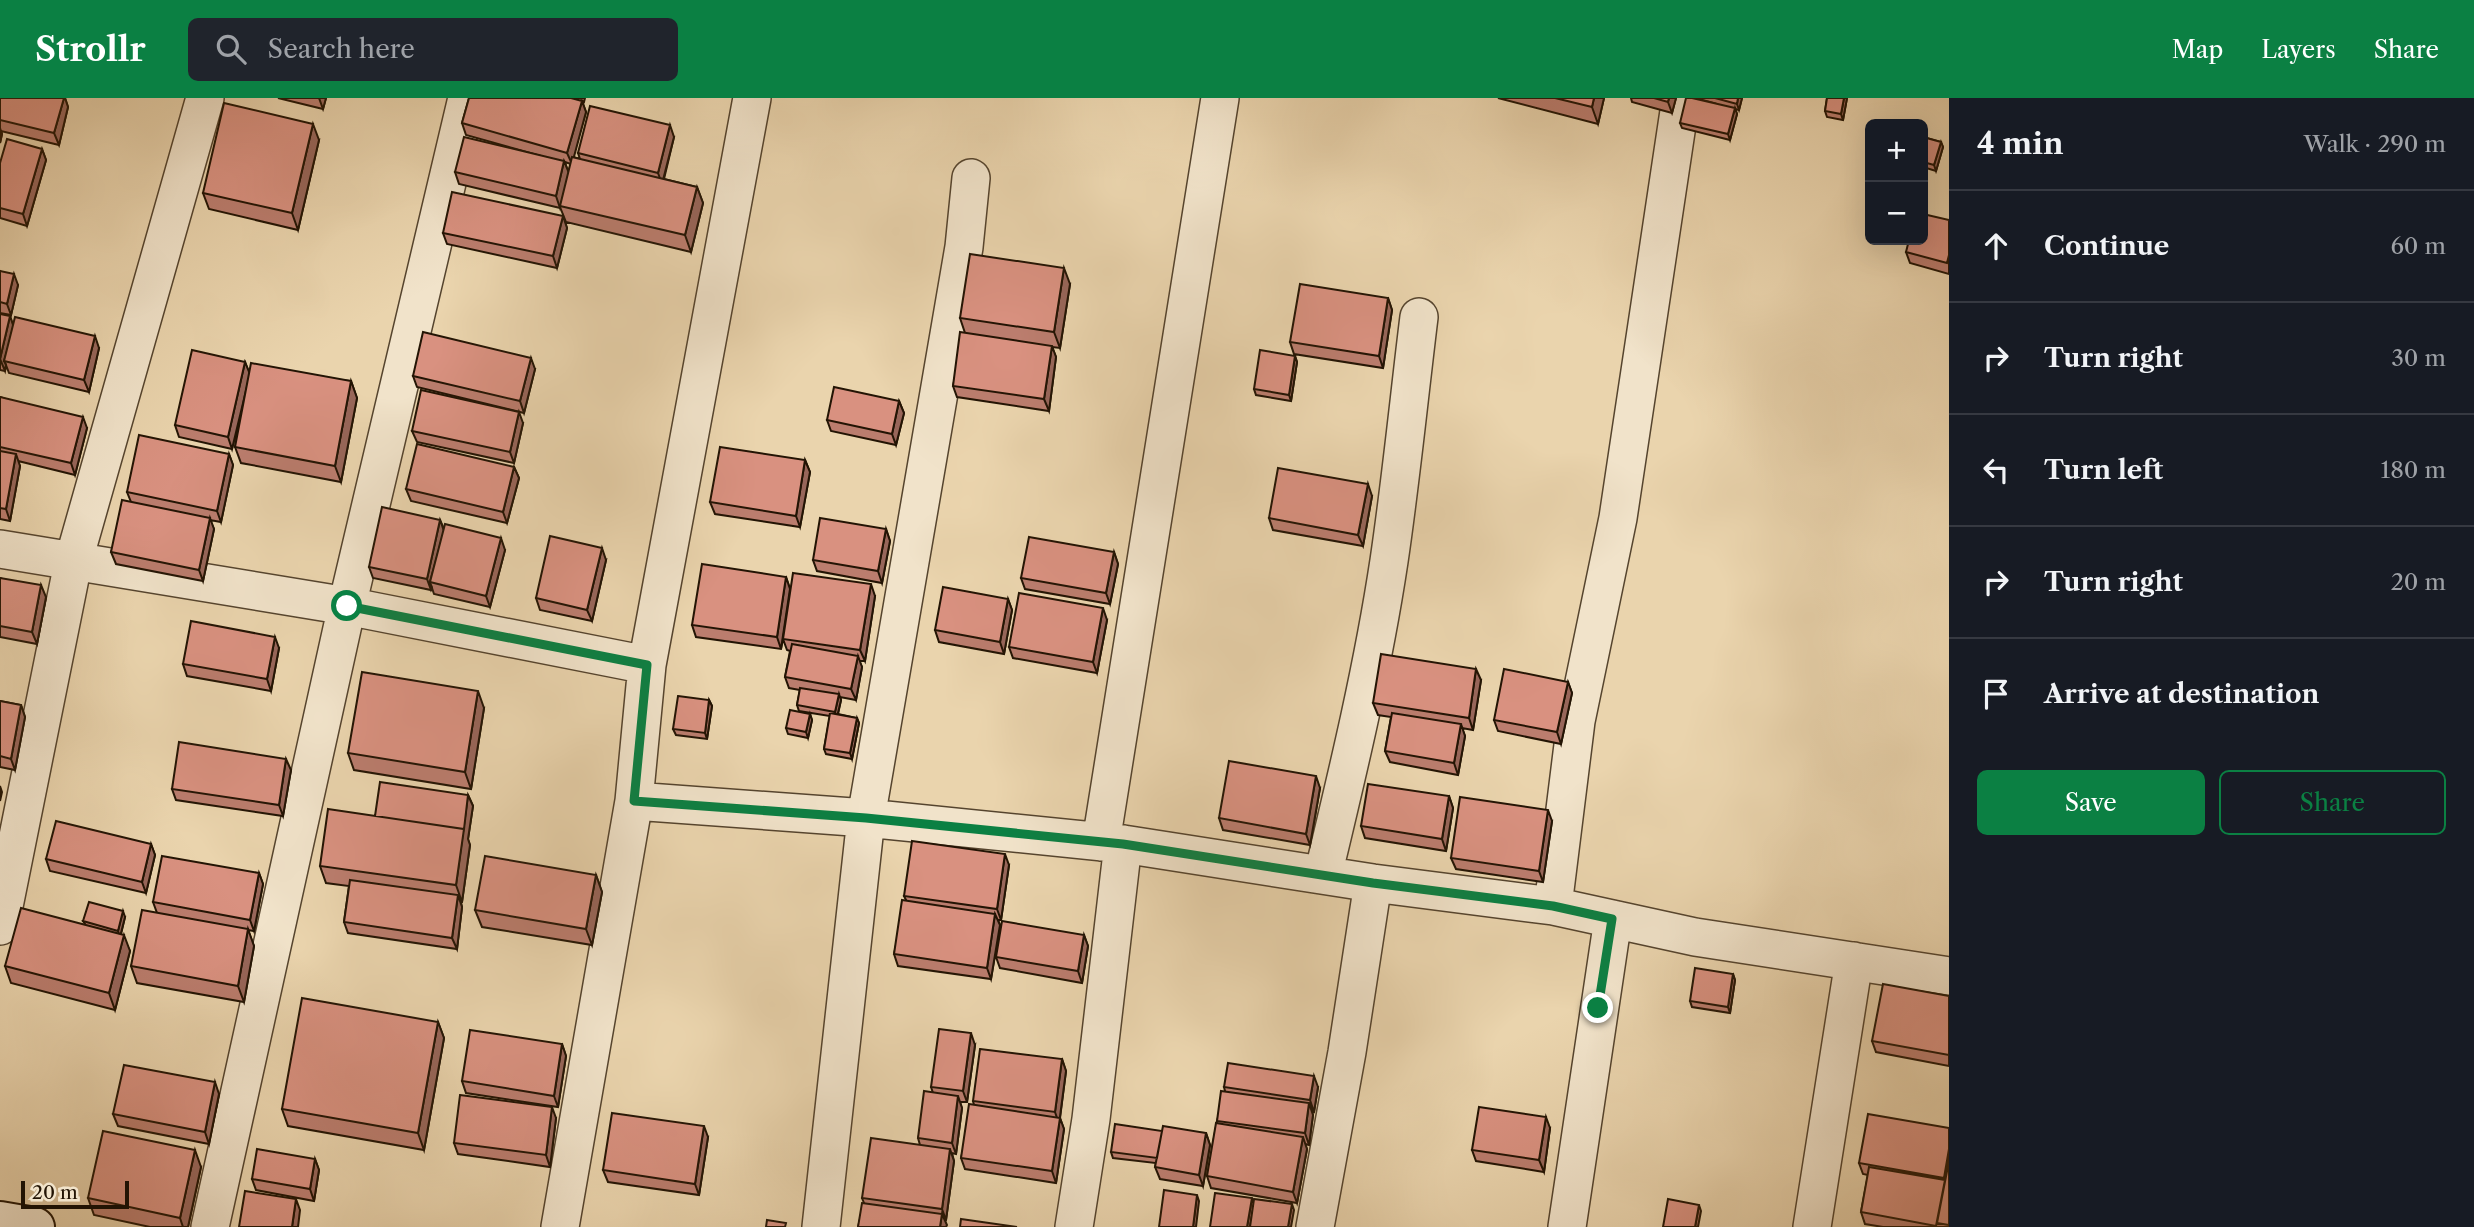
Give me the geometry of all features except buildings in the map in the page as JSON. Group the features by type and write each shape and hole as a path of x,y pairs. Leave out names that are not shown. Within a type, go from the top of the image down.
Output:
{"street":[{"path":"0,926 73,563 205,98"},
{"path":"210,1227 347,606 467,98"},
{"path":"560,1227 634,801 647,665 751,98"},
{"path":"1074,1227 1091,1119 1112,843 1220,98"},
{"path":"1553,906 1576,721 1618,518 1681,98"},
{"path":"821,1227 866,818 964,247 971,178"},
{"path":"1323,875 1360,719 1380,615 1419,317"},
{"path":"0,549 347,606 647,665"},
{"path":"634,801 866,818 1112,843 1373,883 1553,906 1695,937 1949,976"},
{"path":"1315,1227 1347,1052 1373,883"},
{"path":"1567,1227 1612,919"},
{"path":"1812,1227 1853,961"},
{"path":"0,1221 35,1227"}],"route":[{"path":"347,606 647,665 634,801 866,818 1123,844 1373,883 1553,906 1612,919 1598,1008"}]}
